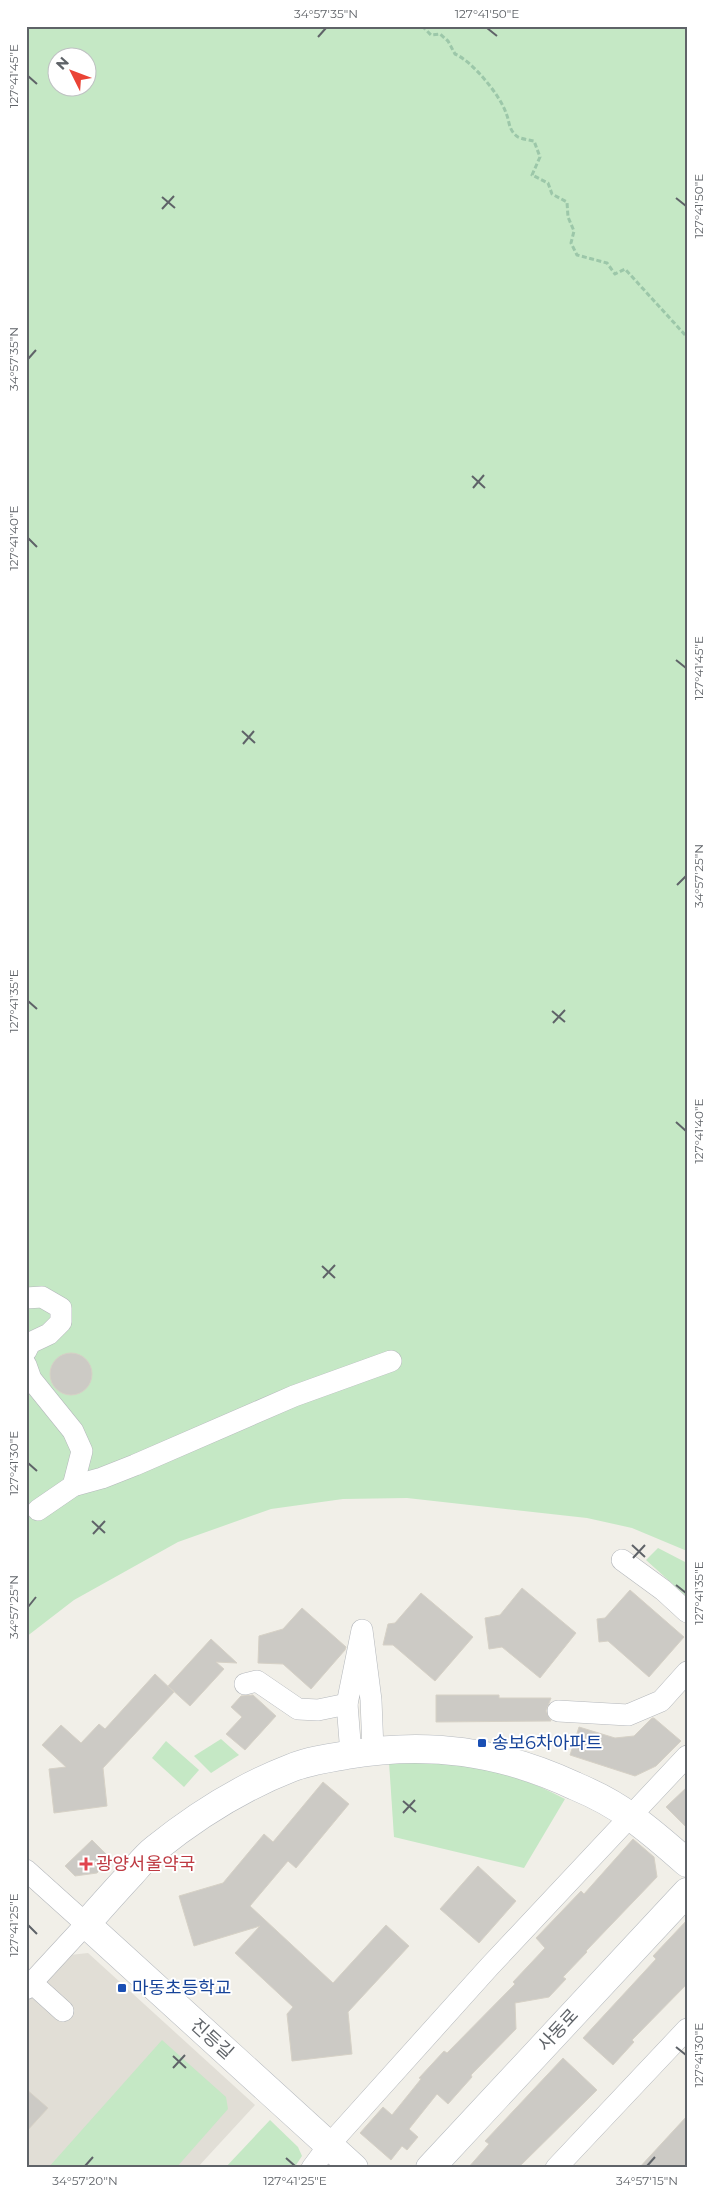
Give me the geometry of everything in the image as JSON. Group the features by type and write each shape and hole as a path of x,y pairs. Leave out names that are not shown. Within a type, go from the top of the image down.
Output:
{"street":[{"path":"26,1298 42,1297 61,1308 61,1322 49,1334 30,1343 26,1350"},
{"path":"30,1511 73,1486 102,1478 294,1396 391,1361"},
{"path":"26,1365 31,1379 73,1431 82,1451 73,1486"},
{"path":"622,1560 663,1590 687,1612"},
{"path":"362,1630 371,1700 362,1752 347,1704 362,1630"},
{"path":"558,1711 628,1715 661,1701 687,1672"},
{"path":"245,1684 258,1681 298,1709 318,1710 347,1704"},
{"path":"64,2011 29,1986 153,1850 200,1816 246,1789 292,1767 362,1752 425,1749 464,1751 514,1761 555,1776 593,1794 630,1816 687,1863"},
{"path":"312,2168 330,2145 482,1974 687,1756"},
{"name":"진등길","path":"26,1870 354,2168"},
{"name":"사동로","path":"430,2168 687,1892"},
{"path":"556,2168 687,2029"}],"path":[{"path":"422,26 431,35 440,34 448,41 455,54 464,58 497,95 507,114 508,125 518,137 534,141 540,157 532,175 548,183 552,194 567,202 568,217 574,231 571,243 576,255 607,263 616,274 625,269 687,337"}],"shaded area":[{"path":"88,1953 255,2105 197,2168 26,2168 26,2003 70,1955"}],"green space":[{"path":"26,26 687,26 687,1551 632,1528 587,1518 407,1498 343,1499 271,1509 178,1542 74,1600 26,1637"},
{"path":"658,1548 687,1563 687,1597 646,1560"},
{"path":"221,1739 239,1755 211,1773 194,1756"},
{"path":"166,1741 199,1770 184,1787 152,1758"},
{"path":"389,1762 436,1763 479,1768 521,1780 565,1799 524,1868 394,1837"},
{"path":"162,2040 226,2097 228,2109 176,2168 48,2168"},
{"path":"270,2120 298,2147 302,2156 294,2168 225,2168"}],"building":[{"path":"75,1353 83,1356 89,1362 92,1374 89,1386 83,1392 67,1395 59,1392 53,1386 50,1370 53,1362 59,1356"},
{"path":"522,1588 576,1633 540,1678 502,1647 489,1649 485,1618 500,1615"},
{"path":"630,1590 684,1637 649,1677 608,1641 599,1642 597,1619 605,1618"},
{"path":"421,1593 473,1637 435,1681 393,1645 383,1645 388,1624 395,1623"},
{"path":"302,1608 346,1647 311,1689 283,1664 258,1663 259,1636 283,1629"},
{"path":"211,1639 237,1663 216,1662 224,1669 190,1706 168,1686"},
{"path":"155,1674 174,1692 103,1768 107,1806 54,1813 49,1769 66,1767 42,1745 61,1725 81,1743 99,1724 105,1729"},
{"path":"253,1695 276,1716 245,1750 226,1734 242,1717 231,1707 241,1696"},
{"path":"436,1695 499,1695 499,1698 551,1698 546,1711 551,1721 436,1722"},
{"path":"652,1718 681,1741 656,1766 635,1776 570,1755 579,1727 615,1738 634,1736"},
{"path":"323,1782 349,1804 296,1868 288,1861 250,1906 333,1983 386,1925 409,1946 348,2012 352,2054 292,2061 287,2014 293,2007 235,1953 260,1926 194,1946 179,1896 223,1883 264,1834 273,1842"},
{"path":"687,1787 687,1828 666,1807"},
{"path":"633,1839 654,1857 657,1877 586,1951 563,1977 566,1979 549,1997 515,2003 516,2029 471,2075 472,2077 448,2104 437,2094 409,2129 418,2137 407,2150 402,2146 391,2160 360,2133 383,2107 392,2115 421,2079 419,2078 444,2051 447,2053 515,1984 513,1982 545,1948 536,1938 581,1891 584,1894"},
{"path":"92,1840 111,1859 97,1873 75,1876 65,1866"},
{"path":"478,1866 516,1901 479,1943 440,1909"},
{"path":"687,1920 687,1984 632,2040 634,2042 613,2065 583,2038 656,1959 653,1956"},
{"path":"563,2058 597,2090 518,2168 468,2168 489,2144 485,2141"},
{"path":"26,2089 48,2108 26,2132"},
{"path":"687,2116 687,2168 639,2168"}],"place":[{"name":"송보6차아파트","path":"482,1743"},
{"name":"광양서울약국","path":"86,1864"},
{"name":"마동초등학교","path":"122,1988"}]}
